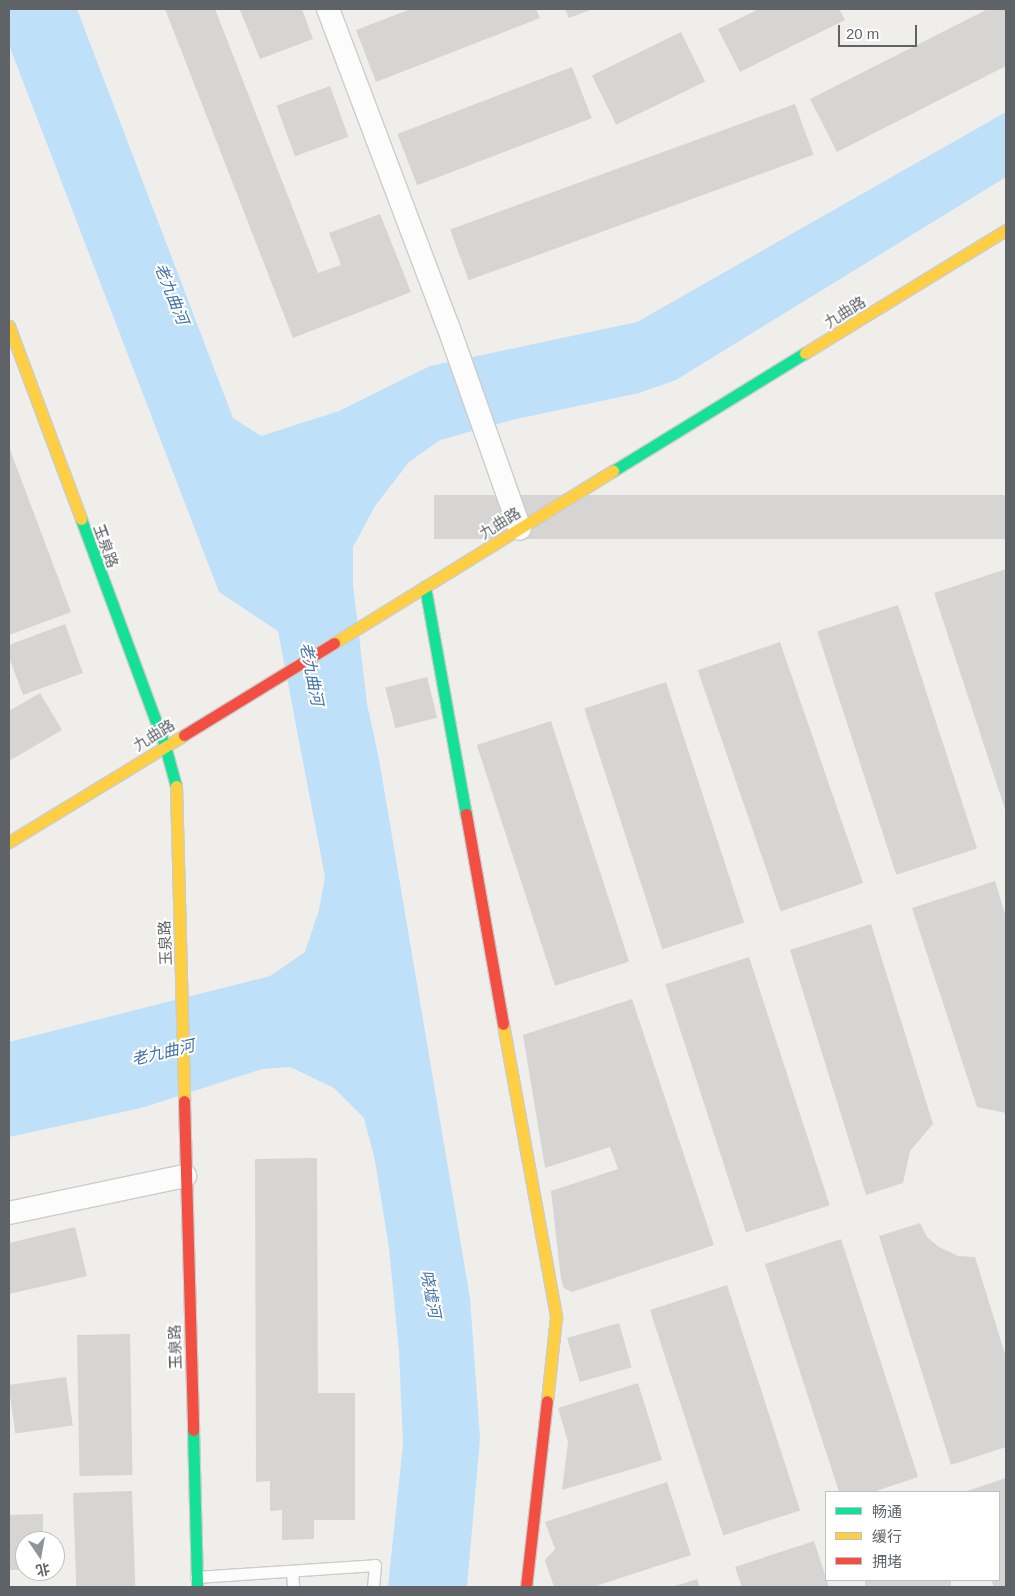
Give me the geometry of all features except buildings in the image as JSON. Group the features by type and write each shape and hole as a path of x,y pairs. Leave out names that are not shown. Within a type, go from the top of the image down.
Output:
{"street":[{"path":"328,9 448,326 520,529"},
{"name":"九曲路","path":"9,842 1006,230"},
{"name":"玉泉路","path":"9,326 164,746 176,787 196,1582"},
{"path":"425,587 556,1317 526,1587"},
{"path":"9,1213 185,1176"}],"lane":[{"path":"196,1582 292,1570 375,1565 373,1587"},
{"path":"292,1570 293,1587"}],"water":[{"path":"9,9 77,9 233,418 261,436 339,411 430,366 637,322 1006,112 1006,177 676,380 639,393 512,420 440,440 409,462 375,506 353,547 353,584 367,704 379,759 470,1298 480,1438 467,1587 388,1587 403,1444 399,1351 389,1248 375,1161 364,1118 334,1088 290,1067 262,1069 141,1108 9,1137 9,1042 270,976 305,952 319,910 325,877 278,631 219,592 9,45"}],"traffic: fast":[{"path":"613,471 805,353"},
{"path":"81,519 165,746 176,786"},
{"path":"425,587 466,814"},
{"path":"193,1430 197,1587"}],"traffic: slow":[{"path":"805,353 1006,230"},
{"path":"9,326 81,519"},
{"path":"334,643 613,471"},
{"path":"9,842 184,735"},
{"path":"176,786 184,1101"},
{"path":"503,1024 556,1317 547,1401"}],"traffic: jam":[{"path":"184,735 334,643"},
{"path":"466,814 503,1024"},
{"path":"184,1101 193,1430"},
{"path":"526,1587 547,1401"}],"water label":[{"name":"老九曲河","path":"171,294"},
{"name":"老九曲河","path":"311,674"},
{"name":"老九曲河","path":"163,1053"},
{"name":"哓墟河","path":"430,1294"}]}
